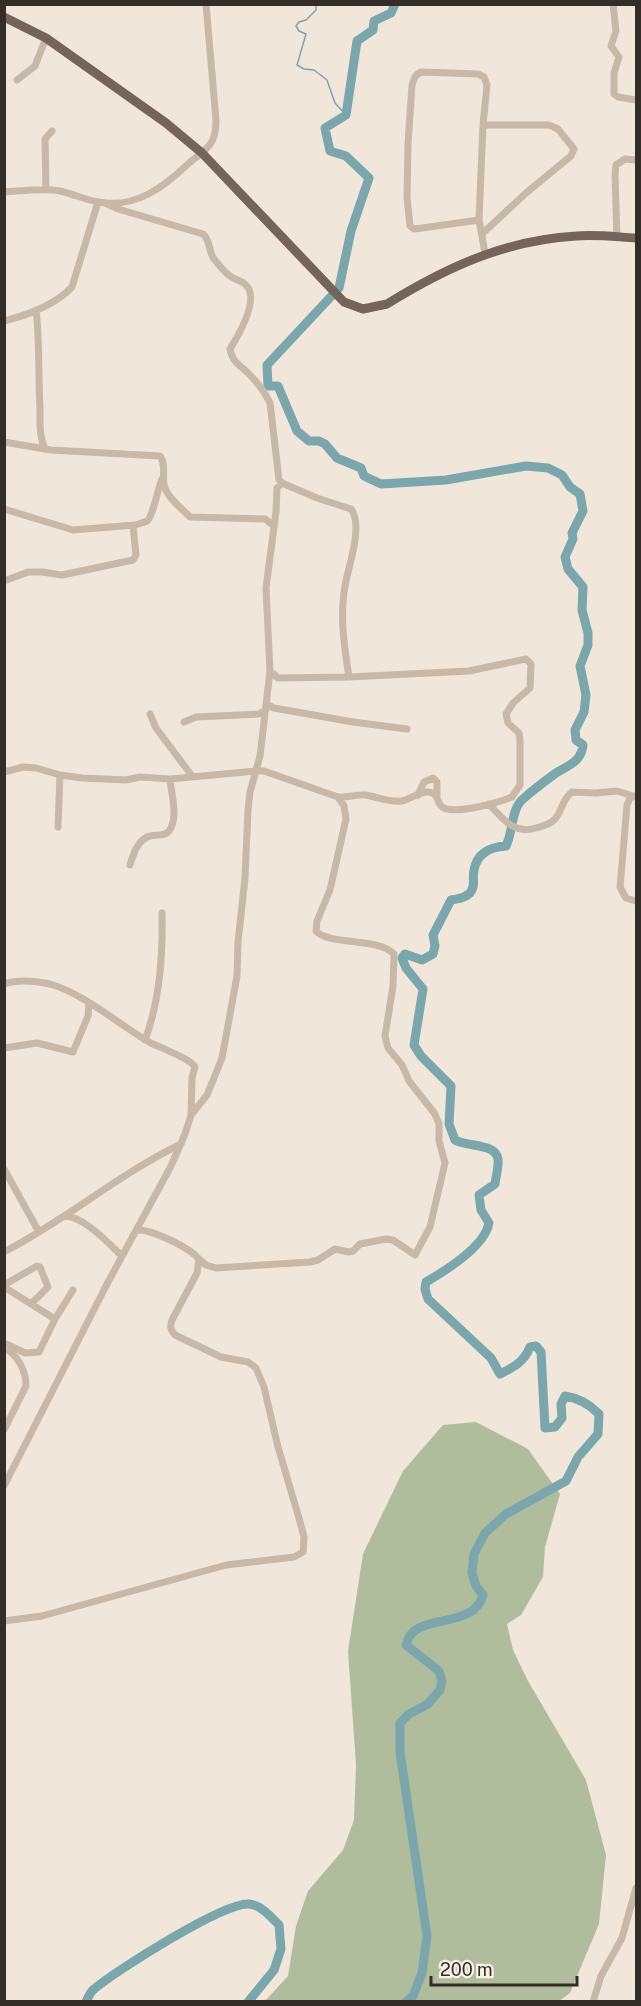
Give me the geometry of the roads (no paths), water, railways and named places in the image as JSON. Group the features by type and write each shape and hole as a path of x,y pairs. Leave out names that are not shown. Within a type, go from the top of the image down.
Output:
{"main road":[{"path":"4,17 46,38 166,123 202,153 344,302 363,309 387,304 470,259 485,254 544,239 578,236 636,238"}],"street":[{"path":"101,203 127,202 152,193 168,183 209,148 216,132 206,4"},
{"path":"613,4 615,31 611,46 619,57 614,73 614,94 618,97 636,100"},
{"path":"17,80 35,66 46,38"},
{"path":"479,220 414,229 410,226 408,144 414,78 422,72 478,74 484,76 488,85 483,125 479,220 485,254"},
{"path":"483,125 549,125 558,129 573,149 571,156 483,233"},
{"path":"46,190 45,139 51,131"},
{"path":"617,237 616,165 625,159 636,160"},
{"path":"4,192 58,191 203,234 208,239 214,258 229,276 249,288 250,300 246,319 230,353 234,361 250,374 266,394 270,403 279,480 316,498 354,512 357,527 346,581 342,616 349,677"},
{"path":"4,321 36,310 62,297 72,286 101,203"},
{"path":"36,310 39,331 38,376 41,439 45,449"},
{"path":"4,442 45,449 160,456 164,461 163,478 166,491 190,517 257,518 265,519 274,526"},
{"path":"4,509 73,530 135,525 146,522 151,517 158,488 163,478"},
{"path":"191,1115 207,1095 226,1043 239,960 238,942 245,878 248,810 251,785 256,771 270,670 266,588 277,488 282,483"},
{"path":"4,581 21,574 42,572 62,575 133,560 136,555 133,531 135,525"},
{"path":"270,670 278,678 349,677 469,671 526,659 530,661 530,688 506,714 508,723 519,734 520,741 520,785 512,797 458,810 445,809 440,806 437,783 433,778 424,782 418,795"},
{"path":"266,707 407,729"},
{"path":"183,722 196,717 259,714 266,707"},
{"path":"150,714 156,728 192,776"},
{"path":"4,772 29,768 60,775 126,780 140,777 170,779 264,771 338,797 351,798 362,795 401,801 427,792 437,796"},
{"path":"58,827 60,775"},
{"path":"130,865 138,846 145,838 167,833 170,830 173,814 170,779"},
{"path":"489,804 511,827 523,830 546,825 554,820 564,801 572,792 595,793 609,790 635,797"},
{"path":"141,1230 186,1248 206,1265 216,1268 310,1262 318,1260 335,1249 349,1252 360,1244 386,1239 393,1240 415,1255 430,1227 446,1163 439,1141 439,1124 435,1114 409,1082 402,1065 388,1048 385,1036 393,986 394,954 386,949 354,941 330,938 316,931 317,921 330,890 345,819 344,806 338,797"},
{"path":"635,797 630,798 627,805 620,887 626,898 636,901"},
{"path":"145,1040 153,1018 162,957 162,914"},
{"path":"4,984 13,981 52,985 89,1004 145,1040 184,1059 192,1078 191,1115 181,1144 142,1221 141,1230 122,1256 4,1486"},
{"path":"4,1048 37,1043 73,1052 88,1016 89,1004"},
{"path":"4,1252 39,1233 166,1151 181,1144"},
{"path":"4,1169 39,1233"},
{"path":"63,1216 73,1216 86,1224 122,1256"},
{"path":"4,1621 42,1616 128,1590 226,1565 294,1557 303,1552 304,1538 299,1518 278,1447 262,1380 256,1368 248,1362 215,1354 171,1331 172,1320 197,1273 199,1259"},
{"path":"31,1304 48,1287 40,1267 37,1266 4,1286 31,1304 55,1319"},
{"path":"8,1347 25,1353 39,1352 55,1319 73,1290"},
{"path":"4,1360 8,1347"},
{"path":"4,1430 26,1386 18,1358 8,1347"},
{"path":"593,2001 601,1976 622,1938 636,1888"}],"waterway":[{"path":"316,4 316,10 296,26 299,31 306,34 297,65 304,69 314,70 327,80 335,103 346,115"},
{"path":"395,4 391,13 374,21 373,30 357,41 346,115 325,128 330,151 346,156 369,178 351,231 339,288 267,365 268,386 278,386 297,431 309,441 319,441 325,444 337,458 361,468 364,476 381,484 446,480 526,466 548,468 562,475 570,487 580,494 583,511 572,533 573,539 565,557 568,569 583,587 582,610 588,633 588,645 580,666 586,695 584,712 575,730 576,740 583,745 582,751 577,760 556,773 519,803 506,846 495,848 481,855 474,870 472,890 464,897 451,900 433,935 435,946 433,954 422,960 405,954 402,958 406,968 423,989 414,1045 421,1056 451,1086 449,1124 455,1140 492,1150 498,1159 495,1184 479,1195 481,1210 489,1223 486,1232 463,1257 426,1282 425,1289 428,1299 491,1358 500,1374 518,1364 530,1347 536,1346 541,1352 545,1428 555,1427 562,1418 561,1404 565,1396 584,1402 599,1414 598,1434 578,1457 566,1481 506,1514 485,1533 474,1554 472,1573 476,1586 483,1595 477,1606 468,1614 420,1628 411,1634 406,1645 439,1671 442,1681 440,1690 428,1704 409,1714 400,1723 400,1752 427,1936 422,1973 413,1996 406,2002"},
{"path":"86,2002 92,1991 145,1954 194,1925 236,1906 249,1904 262,1909 279,1925 281,1949 274,1970 248,2002"}]}
